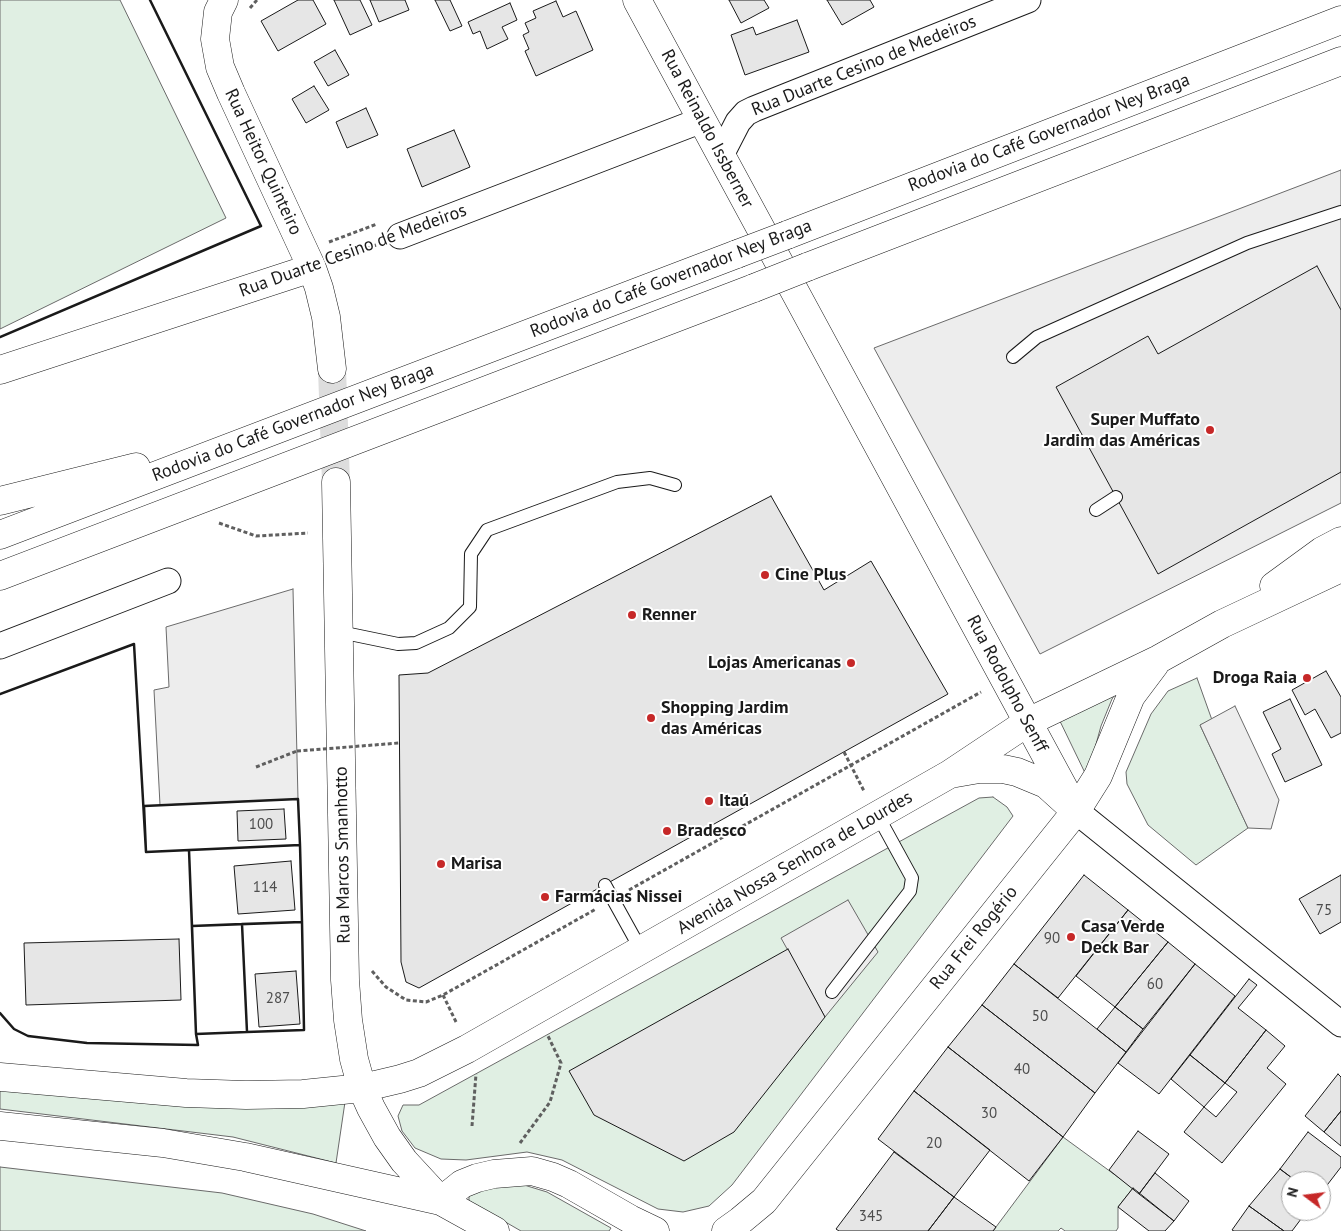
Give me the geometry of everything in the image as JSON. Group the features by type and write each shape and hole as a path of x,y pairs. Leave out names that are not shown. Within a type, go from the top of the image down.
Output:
{"main road":[{"name":"Rua Reinaldo Issberner","path":"637,0 721,155 782,246"},
{"path":"1310,32 1341,8"},
{"name":"Rua Heitor Quinteiro","path":"229,9 215,39 220,66 312,268 326,317 332,369"},
{"name":"Rodovia do Café Governador Ney Braga","path":"0,535 737,254 782,246 1341,20"},
{"path":"0,576 1333,68"},
{"name":"Rua Rodolpho Senff","path":"782,246 1076,811"},
{"name":"Rua Duarte Cesino de Medeiros","path":"0,370 312,268"},
{"path":"0,501 254,438"},
{"name":"Rua Marcos Smanhotto","path":"336,482 346,980 354,1059 362,1088 387,1137 404,1161 441,1201"},
{"name":"Avenida Nossa Senhora de Lourdes","path":"0,1077 186,1093 303,1094 362,1088 400,1079 445,1061 641,950 872,805 950,774 1028,722 1159,659 1334,558"},
{"name":"Rua Frei Rogério","path":"726,1231 764,1201 1076,811 1098,776 1131,696 1159,659"},
{"path":"950,774 979,769 1003,769 1018,772 1046,784 1076,811"},
{"path":"0,1126 163,1143 202,1149 441,1201 495,1231"},
{"path":"441,1201 462,1184 477,1178 494,1174 532,1171 569,1184 655,1231"},
{"path":"758,1231 764,1201"}],"street":[{"name":"Rua Duarte Cesino de Medeiros","path":"721,155 738,122 754,109 1028,0"},
{"name":"Rua Duarte Cesino de Medeiros","path":"392,229 702,120"},
{"path":"0,646 168,581"},
{"name":"Rua Rodolpho Senff","path":"1076,811 1341,1024"}],"lane":[{"path":"1013,357 1037,337 1247,243 1341,212"},
{"path":"340,632 398,644 416,643 449,628 470,607 471,554 487,530 617,482 650,478 675,485"},
{"path":"1096,510 1116,498"},
{"path":"832,992 910,891 912,878 872,805"},
{"path":"605,885 641,950"}],"path":[{"path":"229,9 257,0"},
{"path":"324,235 328,243 392,229"},
{"name":"Rua Duarte Cesino de Medeiros","path":"312,268 392,229"},
{"path":"181,507 256,536 308,532"},
{"path":"366,964 386,987 406,1000 426,1002 443,996 982,691"},
{"path":"256,767 297,751 399,743"},
{"path":"844,752 872,805"},
{"path":"443,996 458,1028"},
{"path":"518,1146 550,1102 561,1063 544,1028"},
{"path":"472,1126 476,1073"}],"green space":[{"path":"0,0 120,0 226,218 0,329"},
{"path":"1197,678 1212,720 1200,725 1248,828 1196,865 1148,825 1127,784 1126,772 1151,714 1168,691"},
{"path":"1124,682 1112,699 1101,726 1087,777 1057,715"},
{"path":"993,797 1007,807 1013,816 732,1185 709,1206 683,1212 658,1209 562,1160 527,1152 466,1160 441,1159 415,1148 402,1131 398,1116 403,1105 419,1105 979,798"},
{"path":"0,1087 345,1102 336,1163 233,1137 0,1109"},
{"path":"1063,1137 1133,1188 1118,1207 1118,1228 1116,1231 1065,1231 1061,1228 1058,1231 993,1231"},
{"path":"0,1167 222,1193 313,1214 366,1231 0,1231"},
{"path":"524,1185 547,1192 611,1228 609,1231 521,1231 469,1201 469,1196 473,1192 496,1187"}],"shaded area":[{"path":"1341,170 1341,503 1040,654 874,348"},
{"path":"293,589 298,799 160,805 154,690 169,687 166,627"},
{"path":"1235,706 1279,800 1271,829 1248,828 1200,725"},
{"path":"848,900 878,952 825,1017 781,938"}],"building":[{"path":"298,0 313,0 326,24 278,51 261,21"},
{"path":"334,0 360,0 372,25 350,35"},
{"path":"370,0 405,0 409,10 379,22"},
{"path":"435,0 450,0 462,26 450,31"},
{"path":"729,0 764,0 769,8 741,23"},
{"path":"827,0 870,0 874,7 842,25"},
{"path":"556,1 563,17 576,11 593,50 536,76 525,51 529,49 523,35 529,32 525,23 536,18 533,11"},
{"path":"510,3 517,20 502,27 508,39 487,49 480,31 473,34 468,22"},
{"path":"797,20 809,52 745,75 731,35 753,27 756,35"},
{"path":"335,50 349,75 328,86 314,62"},
{"path":"314,86 329,110 306,123 292,99"},
{"path":"366,108 378,135 347,148 336,122"},
{"path":"454,130 470,167 422,187 407,149"},
{"name":"Super Muffato Jardim das Américas","path":"1317,266 1341,310 1341,472 1158,574 1056,387 1148,336 1158,354"},
{"name":"Shopping Jardim das Américas","path":"771,496 824,590 871,561 948,694 419,988 406,982 401,962 399,675 428,673"},
{"path":"1326,671 1341,697 1341,733 1331,738 1315,709 1305,715 1292,690"},
{"path":"1290,699 1322,765 1285,782 1272,754 1281,749 1263,712"},
{"path":"284,809 286,839 238,841 237,811"},
{"path":"291,861 295,910 238,914 234,866"},
{"name":"Casa Verde Deck Bar","path":"1084,875 1128,910 1058,998 1014,964"},
{"path":"1341,875 1341,922 1320,934 1299,899"},
{"path":"1128,910 1168,942 1115,1007 1076,976"},
{"path":"179,939 181,1000 26,1005 24,943"},
{"path":"1168,942 1195,964 1143,1029 1115,1007"},
{"path":"788,949 825,1017 734,1132 684,1161 594,1115 569,1071"},
{"path":"1014,964 1126,1052 1095,1093 982,1005"},
{"path":"1195,964 1235,996 1159,1094 1118,1063"},
{"path":"296,971 300,1024 259,1027 255,974"},
{"path":"1249,979 1257,985 1238,1008 1266,1030 1225,1083 1190,1055"},
{"path":"982,1005 1095,1093 1063,1137 948,1047"},
{"path":"1115,1007 1143,1029 1126,1052 1097,1029"},
{"path":"1266,1030 1285,1046 1267,1068 1286,1084 1222,1163 1184,1132 1204,1107 1216,1117 1237,1092 1225,1083"},
{"path":"948,1047 1063,1137 1029,1181 914,1091"},
{"path":"1190,1055 1225,1083 1204,1107 1171,1079"},
{"path":"1338,1074 1341,1077 1341,1111 1324,1132 1305,1116"},
{"path":"914,1091 990,1150 954,1197 878,1139"},
{"path":"1341,1111 1341,1146 1324,1132"},
{"path":"1138,1131 1169,1154 1139,1194 1109,1170"},
{"path":"1308,1132 1341,1157 1341,1167 1331,1180 1331,1171 1283,1171 1280,1169"},
{"path":"894,1152 954,1197 928,1231 839,1231 836,1229"},
{"path":"1280,1169 1283,1171 1281,1171 1281,1221 1300,1221 1292,1231 1284,1231 1249,1206"},
{"path":"1155,1173 1189,1201 1174,1221 1139,1194"},
{"path":"1133,1188 1174,1221 1165,1231 1149,1231 1118,1207"},
{"path":"954,1197 996,1227 993,1231 928,1231"},
{"path":"1249,1206 1284,1231 1232,1230"}],"tunnel":[{"path":"332,369 336,482"}],"wall":[{"path":"0,337 261,226 150,0"},
{"path":"0,694 134,644 146,852 189,850 198,1045 87,1043 28,1036 14,1029 0,1013"},
{"path":"298,799 300,845 146,852 144,806 298,799"},
{"path":"300,845 302,922 192,926 189,850 300,845"},
{"path":"302,922 304,1030 247,1032 242,924 302,922"},
{"path":"242,924 247,1032 196,1034 192,926 242,924"}],"place":[{"name":"Super Muffato Jardim das Américas","path":"1210,430"},
{"name":"Cine Plus","path":"765,575"},
{"name":"Renner","path":"632,615"},
{"name":"Lojas Americanas","path":"851,663"},
{"name":"Droga Raia","path":"1307,678"},
{"name":"Shopping Jardim das Américas","path":"651,718"},
{"name":"Itaú","path":"709,801"},
{"name":"Bradesco","path":"667,831"},
{"name":"Marisa","path":"441,864"},
{"name":"Farmácias Nissei","path":"545,897"},
{"name":"Casa Verde Deck Bar","path":"1071,937"}]}
